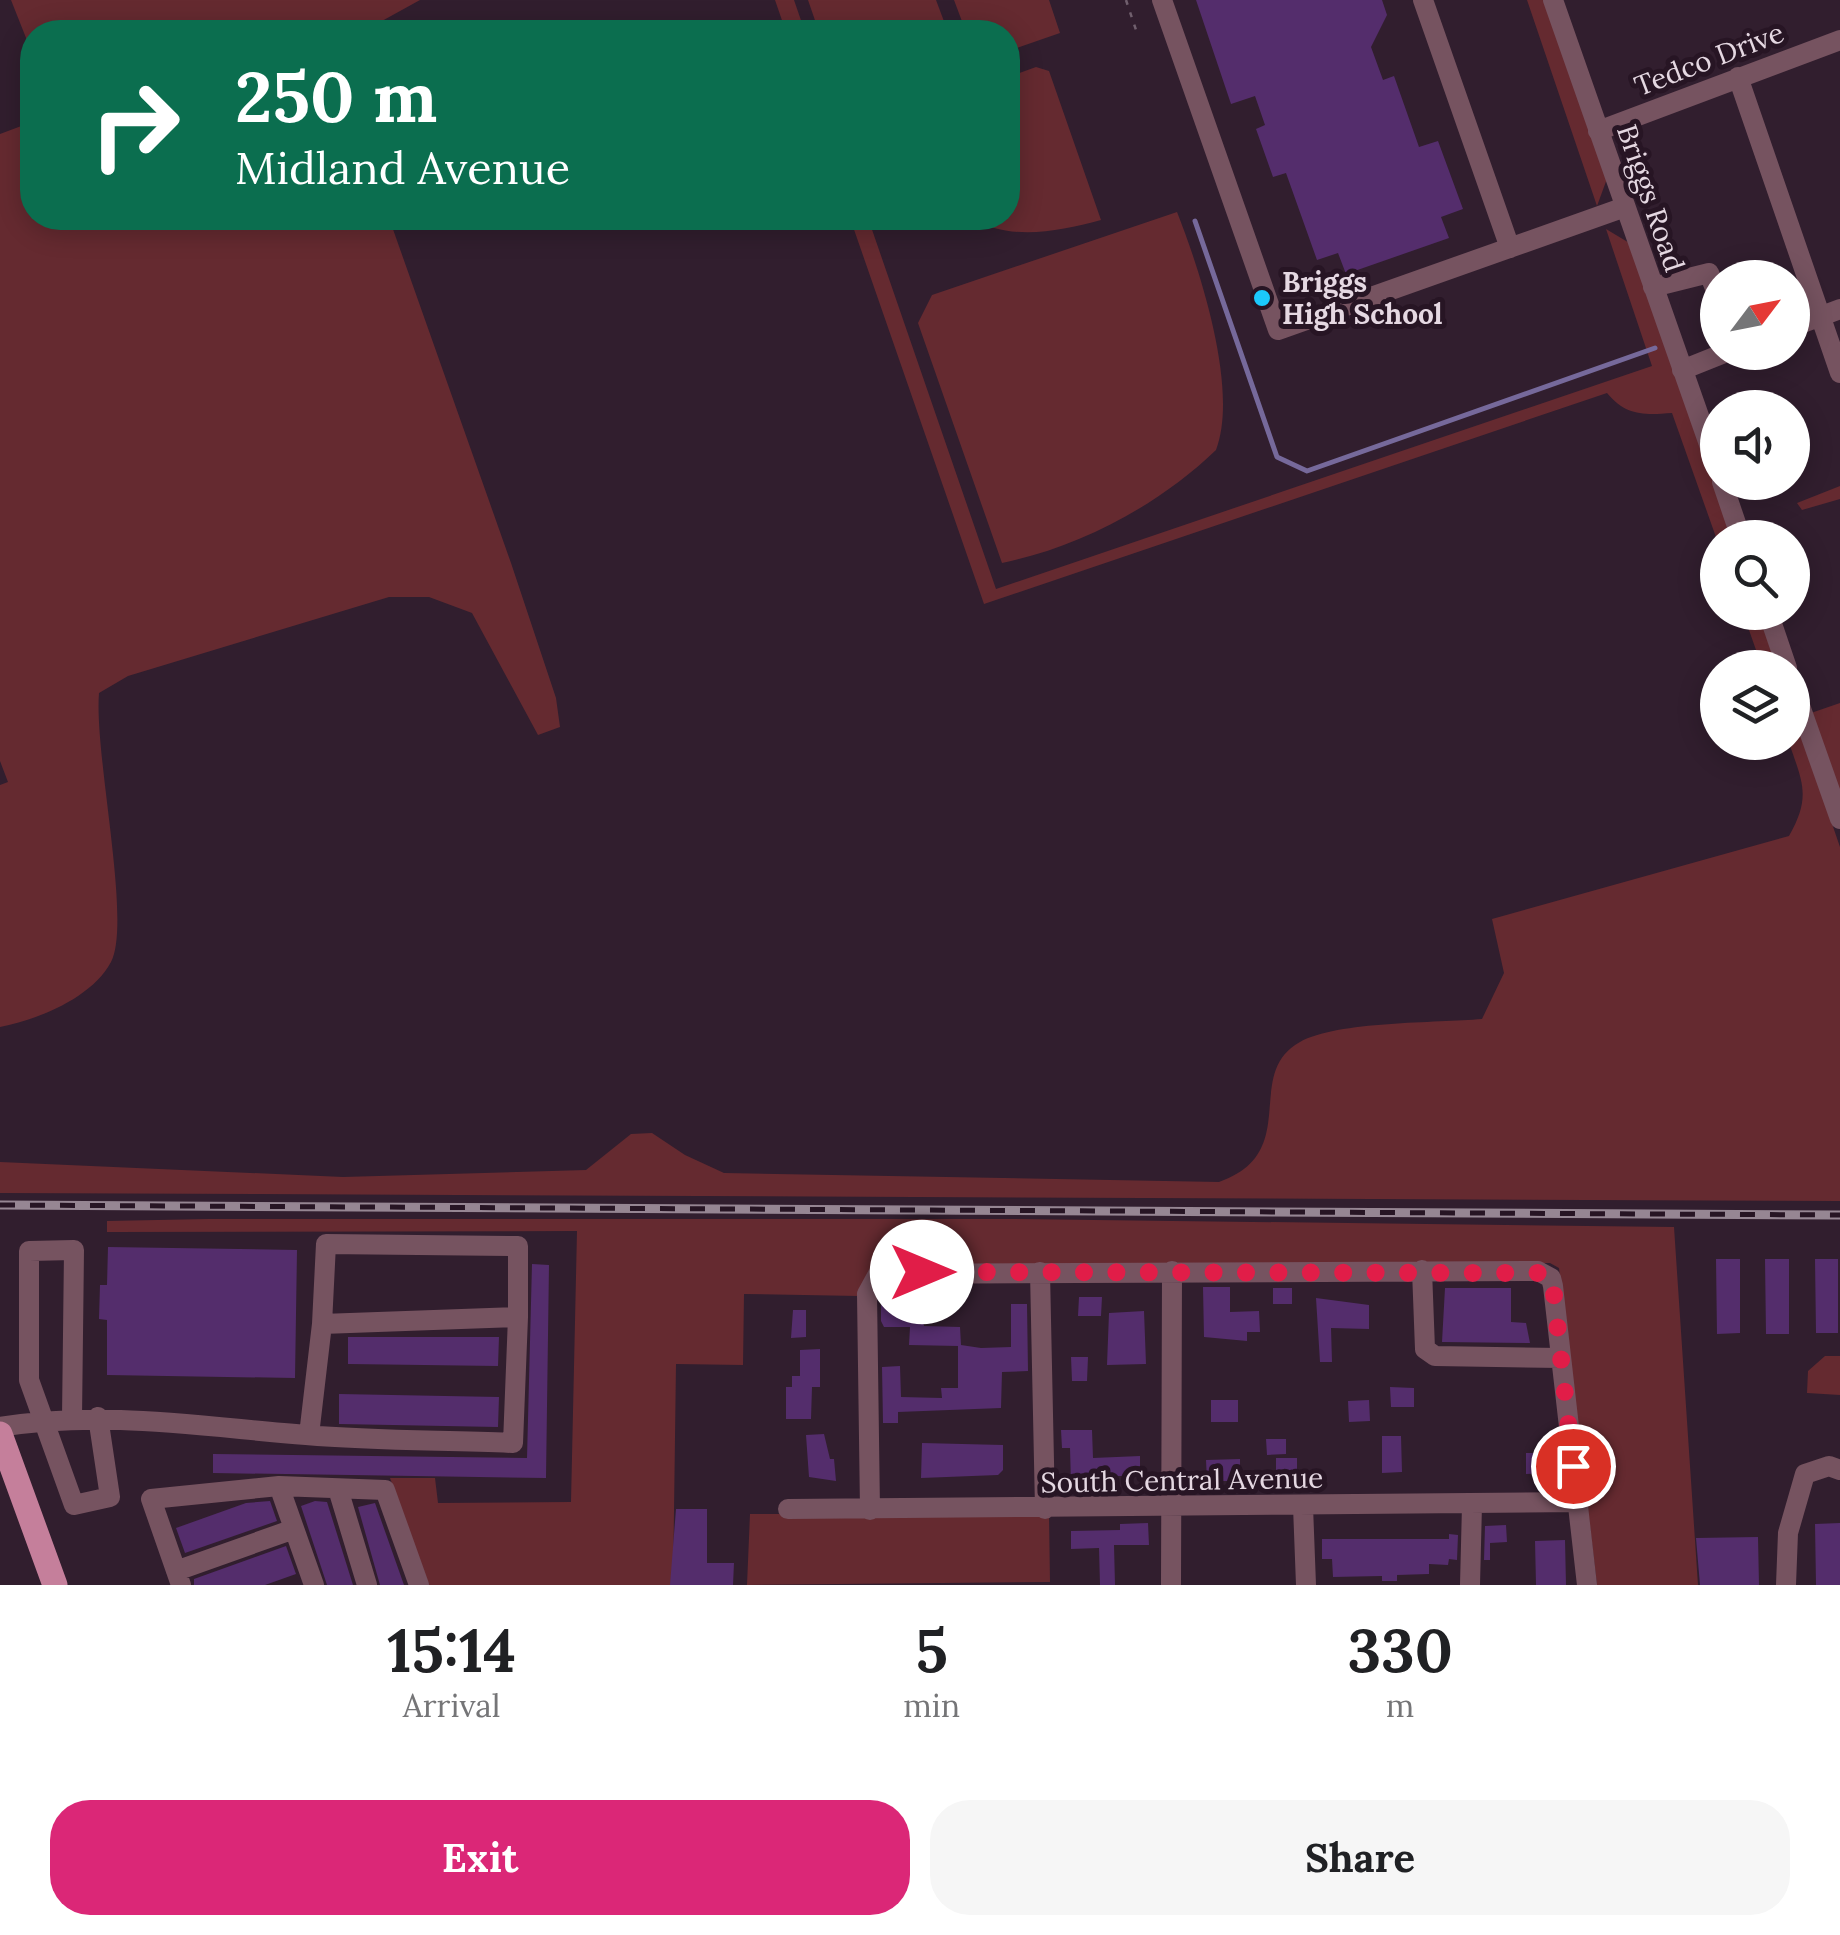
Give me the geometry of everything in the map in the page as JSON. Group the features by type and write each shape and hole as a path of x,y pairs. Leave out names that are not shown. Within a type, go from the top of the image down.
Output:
{"main road":[{"path":"0,1430 55,1585"}],"street":[{"path":"1162,0 1278,330 1625,207"},
{"path":"1423,0 1510,248"},
{"name":"Briggs Road","path":"1552,0 1700,420"},
{"name":"Tedco Drive","path":"1598,130 1840,40"},
{"path":"1738,78 1840,374"},
{"path":"1653,287 1700,275"},
{"path":"1810,310 1840,309"},
{"path":"1810,315 1817,310"},
{"path":"1682,370 1700,363"},
{"path":"1810,734 1840,819"},
{"path":"0,1430 44,1420 98,1418 310,1436 513,1443 518,1246 326,1244 310,1436"},
{"path":"72,1418 74,1250 29,1251 29,1380 74,1505 110,1496 98,1418"},
{"path":"1422,1270 1426,1348 1434,1356 1561,1358"},
{"path":"1171,1585 1172,1271"},
{"path":"870,1510 867,1294 873,1278 884,1272 1538,1271 1551,1278 1553,1286 1587,1585"},
{"path":"1040,1272 1045,1509"},
{"path":"322,1324 518,1317"},
{"path":"1786,1585 1788,1532 1804,1474 1830,1466 1840,1470"},
{"path":"279,1486 308,1583"},
{"path":"294,1529 179,1578 151,1499 279,1486 385,1490 420,1585"},
{"path":"338,1488 368,1585"},
{"name":"South Central Avenue","path":"788,1510 1576,1502"},
{"path":"1470,1585 1472,1504"},
{"path":"1303,1506 1306,1585"}],"path":[{"path":"1126,0 1136,30"}],"shaded area":[{"path":"11,0 420,0 384,20 20,23"},
{"path":"775,0 794,0 801,20 782,20"},
{"path":"808,0 936,0 944,20 815,20"},
{"path":"954,0 1049,0 1060,33 1020,47 1020,20 962,20"},
{"path":"1527,0 1546,0 1608,176 1597,206"},
{"path":"1036,67 1049,71 1101,220 1051,231 1001,230 1020,230 1020,73"},
{"path":"20,126 20,230 393,230 511,563 556,698 560,727 538,735 472,613 429,597 389,597 128,676 99,693 117,912 111,962 77,997 30,1019 0,1027 0,785 8,782 0,761 0,134"},
{"path":"1177,212 1206,297 1220,364 1222,425 1216,450 1169,489 1117,521 1060,546 1002,563 918,323 932,295"},
{"path":"1606,229 1631,244 1700,442 1700,492 1672,413 1636,412 1621,406 1607,393 984,604 854,230 872,230 996,589 1652,366"},
{"path":"1840,486 1840,499 1802,510 1797,503"},
{"path":"1703,500 1720,500 1727,520 1710,520"},
{"path":"1749,630 1765,630 1772,650 1756,650"},
{"path":"1840,703 1840,792 1811,713"},
{"path":"1795,760 1810,760 1840,847 1840,1201 0,1193 0,1162 343,1177 586,1170 631,1134 652,1133 685,1155 724,1173 1219,1182 1244,1169 1259,1152 1266,1133 1275,1073 1283,1056 1300,1042 1338,1030 1482,1019 1504,973 1492,919 1789,836 1800,811 1801,780"},
{"path":"1013,1219 1674,1227 1698,1585 1597,1585 1559,1268 1550,1263 893,1265 859,1296 744,1294 743,1365 676,1364 673,1585 429,1585 390,1478 435,1478 438,1503 571,1502 577,1231 107,1232 107,1221"},
{"path":"1825,1356 1840,1356 1840,1395 1807,1393 1808,1371"},
{"path":"750,1514 1049,1514 1050,1582 747,1585"}],"building":[{"path":"1196,0 1382,0 1387,15 1371,47 1383,80 1394,76 1419,147 1438,141 1463,209 1441,217 1449,238 1346,274 1338,253 1317,260 1286,173 1273,177 1256,129 1265,125 1255,96 1231,104"},
{"path":"108,1247 297,1250 295,1378 107,1375 107,1320 99,1319 100,1285 107,1285"},
{"path":"1716,1259 1740,1259 1740,1333 1717,1334"},
{"path":"1765,1259 1789,1259 1789,1334 1766,1334"},
{"path":"1815,1259 1838,1259 1838,1333 1816,1333"},
{"path":"532,1264 549,1265 546,1478 213,1473 213,1454 527,1458"},
{"path":"1203,1287 1230,1287 1230,1312 1259,1311 1260,1332 1247,1332 1247,1341 1204,1337"},
{"path":"1273,1288 1292,1288 1292,1304 1273,1304"},
{"path":"1445,1288 1511,1288 1511,1322 1526,1323 1530,1343 1442,1342"},
{"path":"1079,1297 1102,1297 1101,1316 1078,1316"},
{"path":"1316,1298 1369,1305 1369,1329 1331,1328 1332,1362 1320,1362"},
{"path":"921,1302 924,1326 960,1327 961,1345 981,1348 1011,1347 1011,1304 1027,1304 1028,1371 1002,1372 1001,1408 898,1412 898,1423 883,1423 882,1367 900,1366 901,1397 942,1398 941,1388 958,1388 958,1346 909,1345 910,1327 884,1327 881,1321 881,1303"},
{"path":"793,1310 806,1310 806,1337 791,1338"},
{"path":"1144,1311 1146,1364 1107,1365 1109,1313"},
{"path":"348,1337 499,1337 498,1366 348,1364"},
{"path":"820,1349 820,1387 812,1387 811,1419 786,1419 786,1387 792,1387 792,1376 800,1376 800,1350"},
{"path":"1071,1357 1088,1357 1087,1381 1072,1381"},
{"path":"1390,1387 1414,1388 1414,1407 1391,1407"},
{"path":"339,1394 499,1397 498,1427 339,1424"},
{"path":"1211,1400 1238,1400 1238,1422 1211,1422"},
{"path":"1369,1400 1370,1421 1349,1422 1348,1401"},
{"path":"1061,1430 1092,1430 1093,1458 1140,1456 1140,1476 1089,1476 1089,1483 1071,1484 1070,1448 1062,1448"},
{"path":"824,1434 830,1459 834,1459 836,1481 809,1477 806,1435"},
{"path":"1382,1436 1401,1436 1402,1472 1382,1473"},
{"path":"1266,1439 1286,1439 1286,1454 1267,1455"},
{"path":"922,1443 1003,1445 1003,1470 998,1475 921,1478"},
{"path":"1526,1453 1550,1453 1550,1473 1526,1474"},
{"path":"1276,1458 1297,1458 1297,1477 1276,1478"},
{"path":"1240,1459 1240,1475 1232,1476 1232,1481 1207,1481 1206,1460"},
{"path":"270,1501 277,1521 185,1553 176,1528 246,1503"},
{"path":"327,1502 353,1585 327,1585 301,1506"},
{"path":"375,1503 404,1585 380,1585 358,1507"},
{"path":"676,1509 707,1509 707,1563 734,1563 733,1585 670,1585"},
{"path":"1148,1523 1149,1545 1114,1545 1115,1585 1100,1585 1099,1548 1071,1549 1071,1531 1120,1530 1120,1524"},
{"path":"1840,1523 1840,1585 1816,1585 1815,1524"},
{"path":"1506,1525 1507,1542 1490,1543 1490,1560 1484,1560 1485,1526"},
{"path":"1449,1534 1458,1535 1457,1560 1449,1559 1448,1565 1429,1564 1429,1574 1397,1575 1397,1581 1382,1581 1382,1576 1333,1577 1332,1559 1322,1559 1322,1539 1449,1539"},
{"path":"1758,1537 1759,1585 1700,1585 1696,1538"},
{"path":"1565,1540 1566,1585 1536,1585 1535,1541"},
{"path":"286,1546 296,1574 265,1585 194,1585 194,1579"}],"waterway":[{"path":"1195,221 1277,457 1307,471 1655,348"}],"railway":[{"path":"0,1205 1840,1215"}],"place":[{"name":"Briggs High School","path":"1262,298"}],"route":[{"path":"922,1272 1546,1273 1553,1286 1573,1466"}]}
